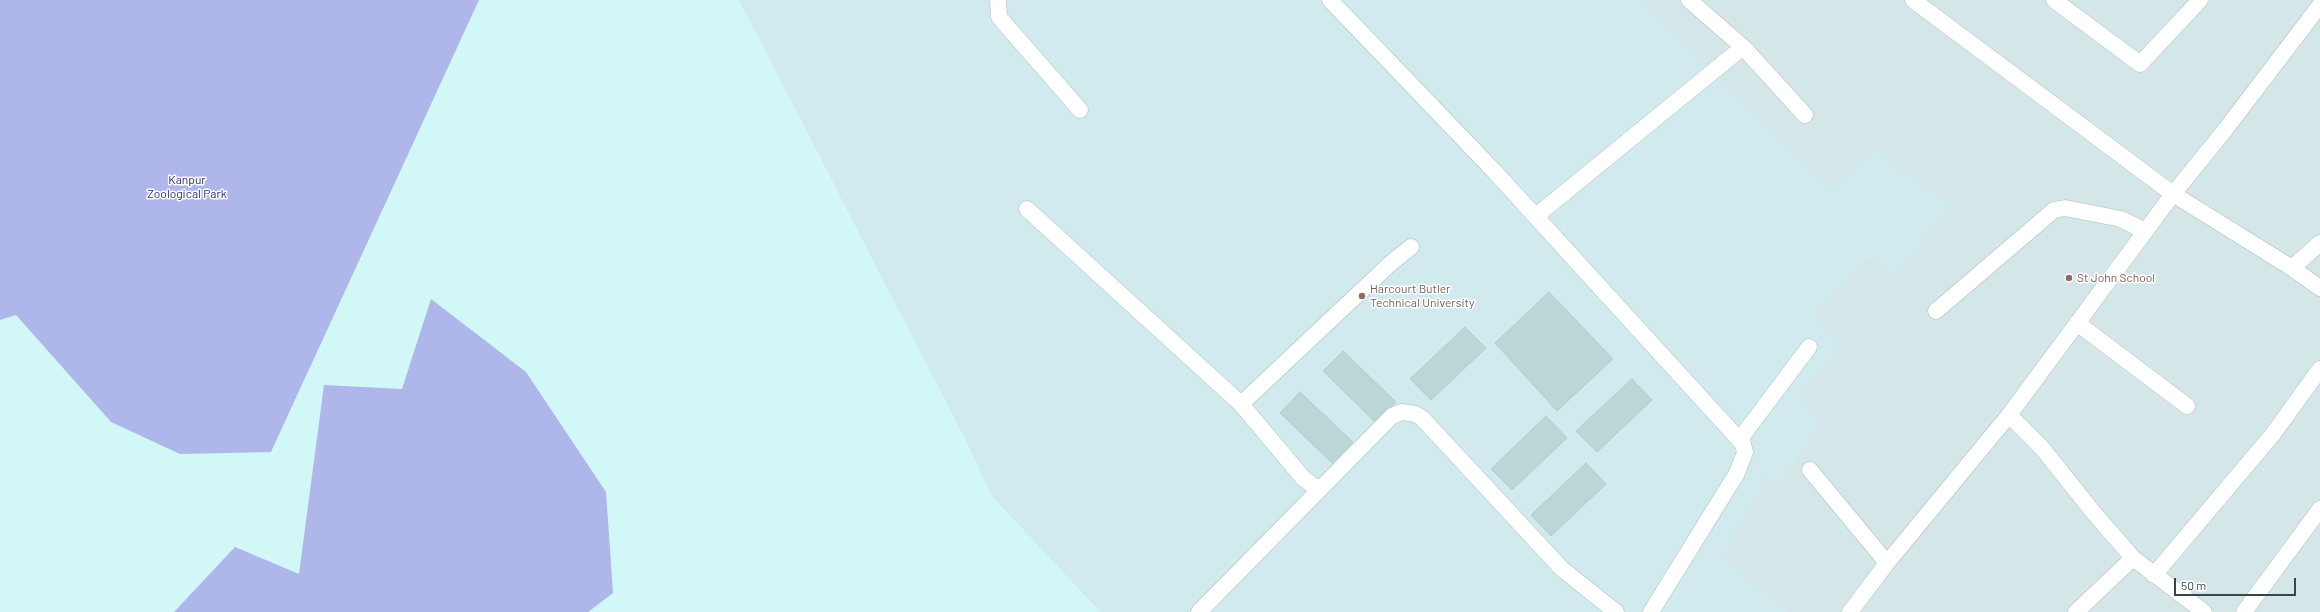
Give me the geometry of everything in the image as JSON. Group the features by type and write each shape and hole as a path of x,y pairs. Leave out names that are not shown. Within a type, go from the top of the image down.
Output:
{"street":[{"path":"998,0 999,17 1080,110"},
{"path":"1330,0 1536,216 1740,439 1745,452 1737,473 1652,612"},
{"path":"1689,0 1743,47 1805,115"},
{"path":"1913,0 2173,194 2292,268 2320,288"},
{"path":"2054,0 2140,64 2200,0"},
{"path":"1850,612 1887,563 2009,415 2173,194 2225,130 2320,5"},
{"path":"1536,216 1743,47"},
{"path":"1936,311 2054,210 2065,208 2121,219 2145,231"},
{"path":"1027,209 1241,404 1303,478 1319,490"},
{"path":"2292,268 2320,243"},
{"path":"1241,404 1391,263 1411,247"},
{"path":"2077,323 2187,406"},
{"path":"1740,439 1809,347"},
{"path":"2154,575 2273,434 2320,369"},
{"path":"1199,612 1392,416 1402,412 1415,414 1422,418 1562,569 1616,612"},
{"path":"2009,415 2042,448 2092,512 2133,558 2204,612"},
{"path":"1810,470 1887,563"},
{"path":"2244,612 2320,509"},
{"path":"2076,612 2133,558"}],"shaded area":[{"path":"479,0 739,0 966,440 992,496 1101,612 0,612 0,320 16,315 111,422 271,452"},
{"name":"Harcourt Butler Technical University","path":"739,0 1641,0 1832,189 1873,149 1953,206 1894,278 1869,258 1814,313 1842,345 1800,395 1822,424 1779,486 1766,478 1722,555 1789,612 1101,612 992,496 966,440"},
{"name":"Harcourt Butler Technical University","path":"778,0 2320,0 2320,612 967,612"}],"green space":[{"name":"Kanpur Zoological Park","path":"0,0 479,0 271,452 180,454 111,422 16,315 0,320"},
{"path":"431,299 526,372 606,492 613,593 588,612 174,612 235,547 299,574 324,385 402,389"}],"building":[{"path":"1549,292 1613,359 1557,411 1495,343"},
{"path":"1465,327 1486,348 1431,400 1410,379"},
{"path":"1343,351 1396,402 1374,421 1323,371"},
{"path":"1632,379 1652,400 1597,452 1576,431"},
{"path":"1300,392 1353,442 1332,463 1280,413"},
{"path":"1546,416 1567,438 1512,490 1491,469"},
{"path":"1586,463 1606,484 1551,536 1531,515"}],"place":[{"name":"St John School","path":"2069,278"},
{"name":"Harcourt Butler Technical University","path":"1362,296"}]}
